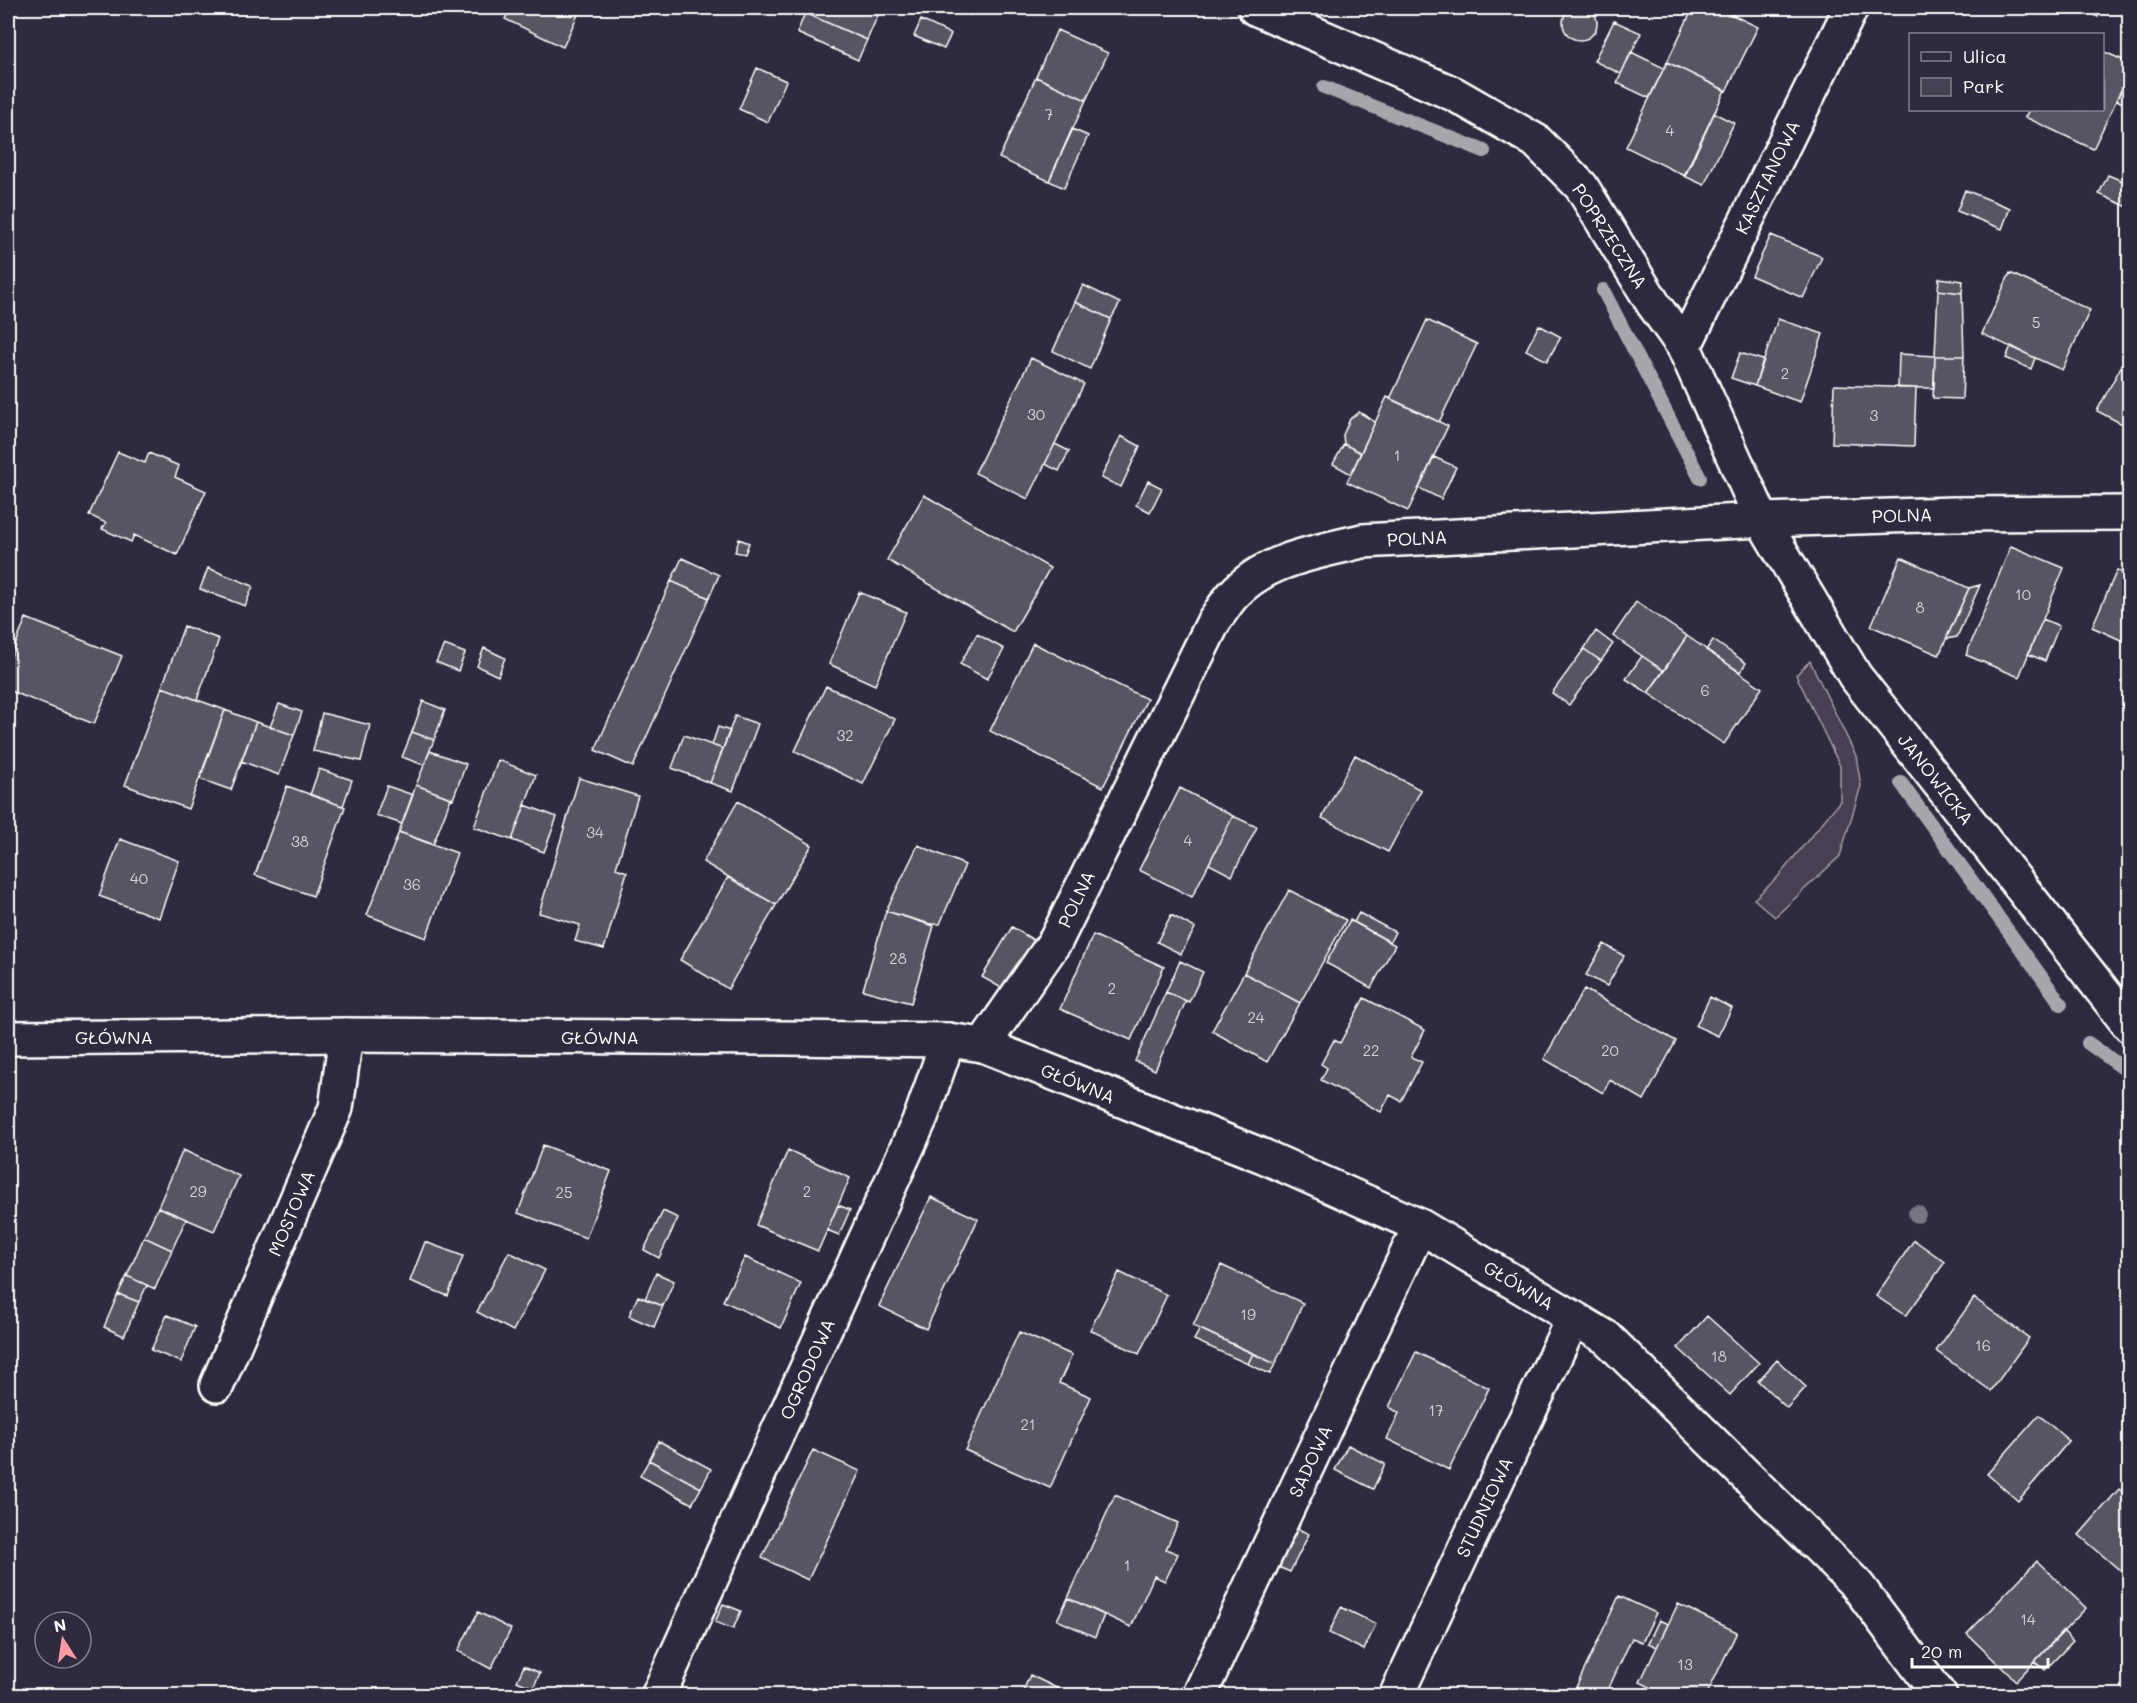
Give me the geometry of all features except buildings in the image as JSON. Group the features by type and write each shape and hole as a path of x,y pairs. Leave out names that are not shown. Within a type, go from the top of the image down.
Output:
{"street":[{"name":"POPRZECZNA","path":"1255,8 1454,94 1536,141 1581,186 1654,305 1684,347 1762,520"},
{"name":"KASZTANOWA","path":"1684,347 1851,8"},
{"name":"POLNA","path":"983,1045 1056,940 1214,621 1234,594 1257,574 1297,557 1362,541 1762,520 1954,514 2130,513"},
{"name":"JANOWICKA","path":"1762,520 1855,676 2130,1026"},
{"name":"GŁÓWNA","path":"8,1038 346,1035 948,1040 983,1045 1263,1156 1420,1226 1607,1338 1857,1585 1940,1695"},
{"name":"MOSTOWA","path":"217,1385 336,1108 346,1035"},
{"name":"OGRODOWA","path":"658,1695 921,1118 948,1040"},
{"name":"SADOWA","path":"1199,1695 1420,1226"},
{"name":"STUDNIOWA","path":"1396,1695 1573,1318"}],"green space":[{"path":"1810,661 1856,756 1861,786 1840,856 1775,917 1754,899 1777,878 1840,801 1840,766 1796,675"}],"waterway":[{"path":"1324,87 1484,151"},
{"path":"1603,290 1700,478"},
{"path":"1901,783 2061,1004"},
{"path":"2088,1043 2130,1073"}]}
